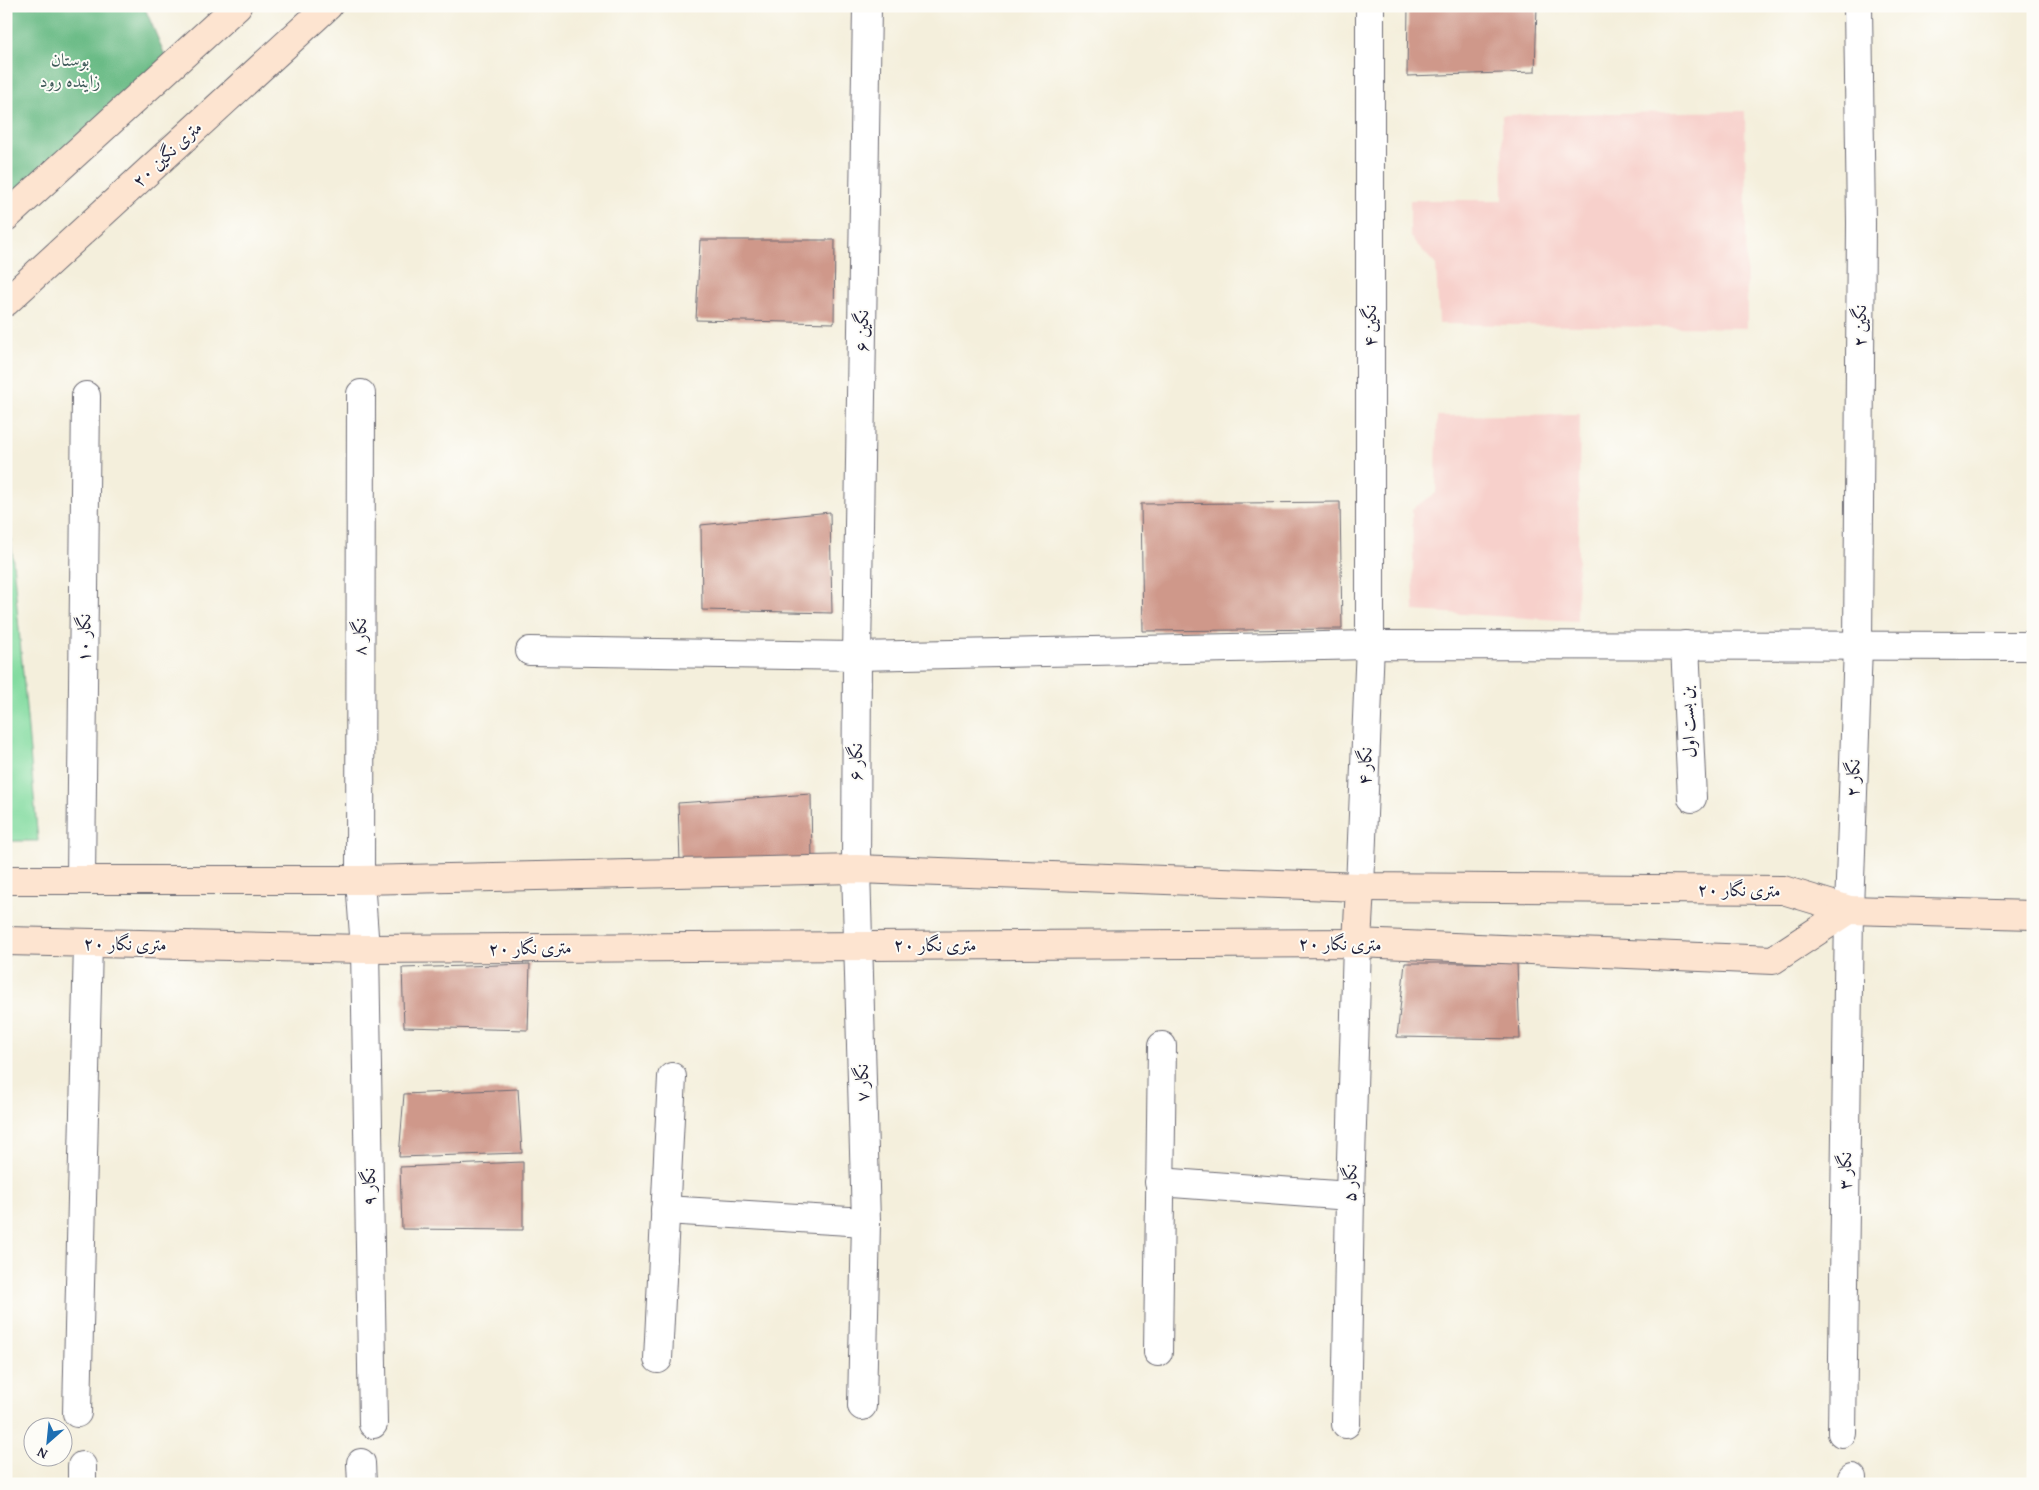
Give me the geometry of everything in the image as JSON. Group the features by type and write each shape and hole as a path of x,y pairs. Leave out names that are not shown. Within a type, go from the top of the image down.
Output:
{"street":[{"path":"6,217 237,6"},
{"name":"۲۰ متری نگین","path":"6,302 328,6"},
{"name":"نگین ۶","path":"856,656 867,6"},
{"name":"نگین ۴","path":"1370,6 1370,645"},
{"name":"نگین ۲","path":"1858,6 1861,233 1858,646"},
{"name":"نگار ۸","path":"361,394 360,880 365,949"},
{"name":"نگار ۱۰","path":"81,880 86,396"},
{"path":"530,651 856,656 1370,645 2033,646"},
{"name":"نگار ۴","path":"1360,887 1370,645"},
{"name":"بن بست اول","path":"1685,645 1692,798"},
{"name":"نگار ۲","path":"1849,910 1858,646"},
{"name":"نگار ۶","path":"856,656 856,869 859,945"},
{"name":"۲۰ متری نگار","path":"6,880 360,880 856,869 1360,887 1783,890 1849,910 2033,916"},
{"path":"1357,943 1360,887"},
{"name":"۲۰ متری نگار","path":"6,941 365,949 1357,943 1773,960 1849,910"},
{"name":"نگار ۳","path":"1842,1433 1849,910"},
{"path":"77,1413 88,943"},
{"name":"نگار ۵","path":"1346,1424 1357,943"},
{"name":"نگار ۷","path":"859,945 866,1222 862,1406"},
{"name":"نگار ۹","path":"365,949 373,1424"},
{"path":"1158,1352 1162,1046"},
{"path":"658,1359 672,1077"},
{"path":"1160,1182 1350,1196"},
{"path":"665,1210 866,1222"}],"shaded area":[{"path":"1745,111 1747,328 1439,324 1436,265 1410,237 1410,200 1503,200 1502,115"},
{"path":"1580,414 1577,621 1414,611 1412,509 1436,493 1437,416"}],"green space":[{"name":"بوستان زاینده رود","path":"6,6 144,6 170,67 6,209"},
{"path":"6,484 38,841 6,841"}],"building":[{"path":"1408,6 1537,6 1535,72 1407,76"},
{"path":"700,240 835,240 834,323 696,320"},
{"path":"1340,502 1342,629 1143,631 1141,504"},
{"path":"830,512 832,613 702,610 701,525"},
{"path":"811,794 812,861 680,861 678,803"},
{"path":"1405,963 1517,963 1520,1039 1397,1037"},
{"path":"530,964 528,1030 404,1027 402,968"},
{"path":"518,1089 522,1153 399,1157 404,1094"},
{"path":"523,1162 523,1230 402,1229 400,1167"}]}
